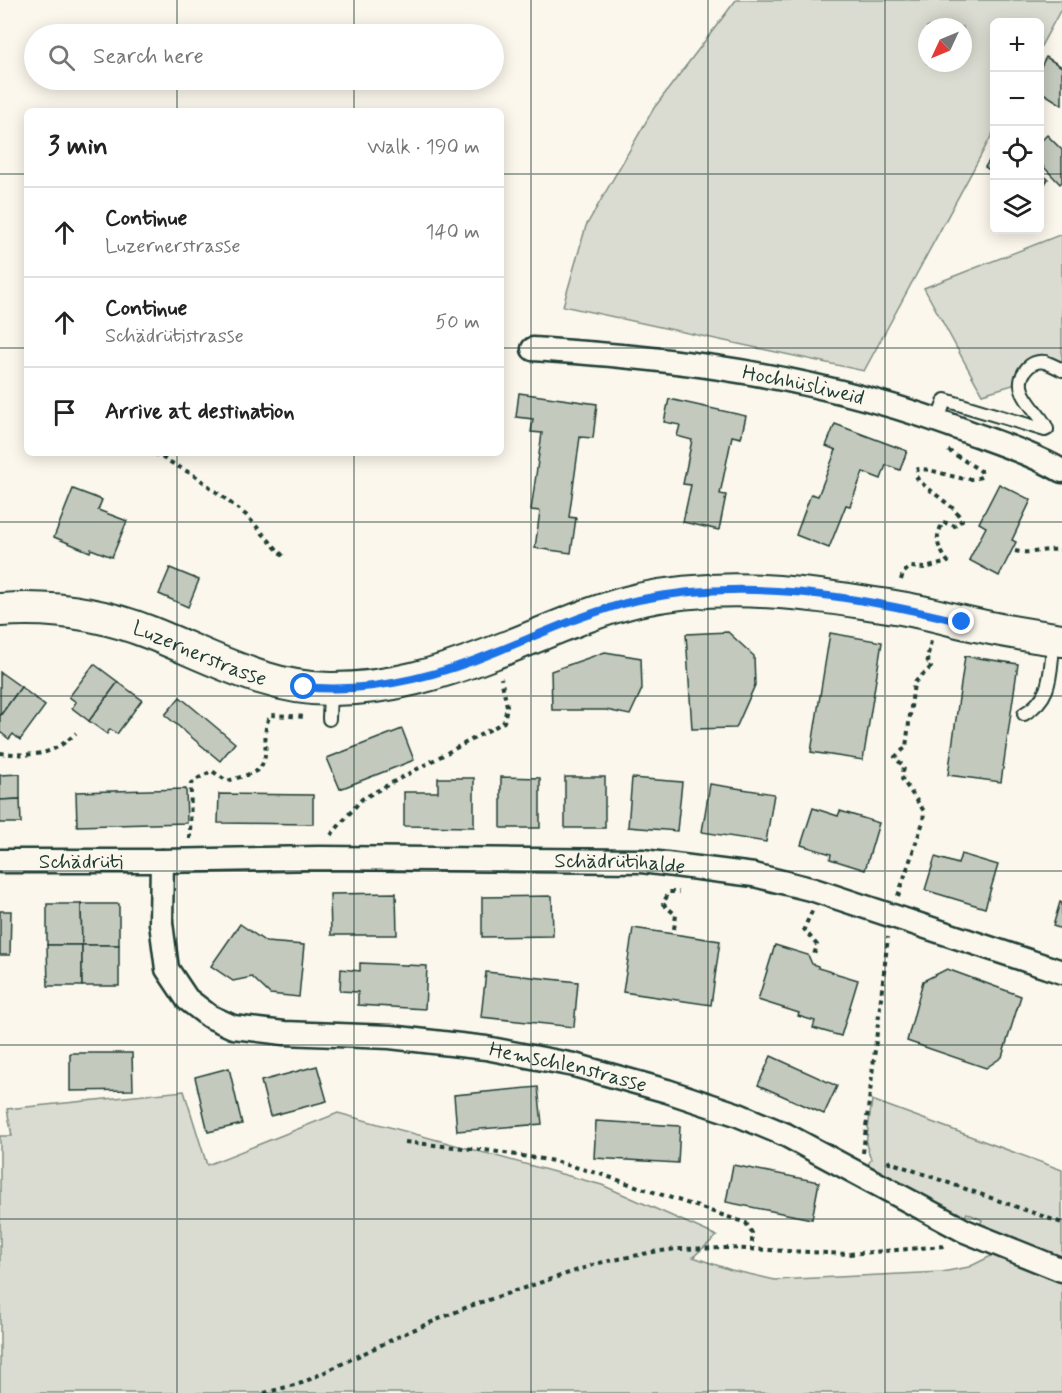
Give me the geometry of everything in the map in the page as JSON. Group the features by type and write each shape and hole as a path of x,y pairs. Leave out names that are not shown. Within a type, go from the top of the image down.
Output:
{"main road":[{"name":"Luzernerstrasse","path":"0,610 42,608 99,616 149,632 330,704 361,688 425,676 637,600 689,592 725,590 807,593 906,609 983,627 1058,640"}],"street":[{"name":"Hochhüsliweid","path":"533,349 661,360 779,378 891,404 1041,459 1062,471"},
{"name":"Schädrütihalde","path":"162,861 319,858 642,861 682,864 754,875 814,890 1062,972"},
{"name":"Schädrüti","path":"0,861 162,861"},
{"name":"Hemschlenstrasse","path":"162,861 161,922 167,969 188,999 209,1016 233,1027 284,1034 390,1037 486,1048 574,1065 667,1090 736,1114 786,1135 965,1231 1062,1269"}],"lane":[{"path":"938,420 945,400 1045,430 1047,427 1032,410 1021,389 1020,381 1024,371 1031,365 1042,362 1062,370"},
{"path":"1024,714 1035,708 1044,698 1058,640"}],"path":[{"path":"900,583 903,573 910,567 925,568 948,562 937,544 937,535 943,522 955,526 962,520 954,509 919,481 915,476 918,469 968,478 978,479 982,476 981,471 947,452 944,445"},
{"path":"159,456 197,477 246,515 284,557"},
{"path":"1015,551 1028,554 1052,549 1062,550"},
{"path":"897,899 923,822 924,811 902,779 904,768 895,757 906,747 914,682 931,667 927,659 933,634"},
{"path":"324,844 362,799 504,722 507,706 499,668"},
{"path":"190,860 190,791 192,784 212,771 227,781 256,772 262,766 265,758 265,728 271,716 330,704"},
{"path":"0,753 41,754 66,743 76,733"},
{"path":"674,929 676,915 663,904 669,892 679,892"},
{"path":"814,955 817,945 804,929 811,913 821,915"},
{"path":"874,1156 863,1152 889,927"},
{"path":"405,1142 554,1161 603,1175 746,1223 752,1233 752,1250"},
{"path":"885,1160 1062,1223"},
{"path":"264,1393 302,1383 398,1336 470,1306 599,1263 677,1249 848,1254 940,1248 955,1242 965,1231"}],"shaded area":[{"path":"736,0 1062,0 1062,7 1044,41 1044,18 990,18 990,138 864,371 563,306 586,226 654,108"},
{"path":"1062,234 1062,365 1044,359 1031,359 1021,367 1013,385 982,394 924,288"},
{"path":"184,1091 207,1165 338,1113 602,1185 717,1236 693,1257 731,1270 775,1280 942,1272 969,1267 997,1253 1062,1278 1062,1393 0,1393 0,1136 12,1136 7,1109"},
{"path":"872,1100 1062,1170 1062,1258 980,1225 982,1220 967,1213 964,1218 868,1165 871,1159 866,1144"}],"building":[{"path":"1046,57 1062,67 1062,105 1044,94"},
{"path":"1047,135 1062,150 1062,182 1060,184 1044,167 1044,138"},
{"path":"990,159 990,170 985,167"},
{"path":"519,393 597,404 593,438 580,437 569,517 576,518 571,553 535,548 540,511 531,510 542,433 531,432 533,419 516,417"},
{"path":"669,399 746,416 741,438 732,436 720,494 726,495 719,530 683,522 691,485 683,484 692,440 677,436 680,425 664,422"},
{"path":"835,424 907,451 900,470 886,465 881,479 863,472 850,506 846,505 829,548 796,535 811,494 818,496 836,450 826,446"},
{"path":"999,484 1031,500 1012,540 1016,542 999,576 969,560 986,527 979,523"},
{"path":"73,489 102,500 98,510 127,521 112,557 91,549 90,552 54,537"},
{"path":"170,568 199,580 188,607 159,594"},
{"path":"728,632 754,656 755,685 736,728 692,729 686,634"},
{"path":"830,633 882,642 863,760 811,752"},
{"path":"605,652 641,658 642,689 630,715 606,710 552,710 551,671"},
{"path":"965,656 1018,664 1001,782 948,775"},
{"path":"94,664 118,682 89,721 72,708 76,702 69,697"},
{"path":"0,672 21,687 0,716"},
{"path":"118,682 142,700 117,734 110,729 107,734 89,721"},
{"path":"21,687 45,706 20,740 13,734 9,739 0,732 0,716"},
{"path":"180,697 235,743 220,761 165,715"},
{"path":"402,729 414,760 340,789 327,758"},
{"path":"20,774 20,799 0,800 0,775"},
{"path":"501,777 540,778 540,828 501,828"},
{"path":"565,777 605,777 605,828 565,828"},
{"path":"438,778 474,778 474,827 404,826 404,792 438,792"},
{"path":"632,778 682,782 677,831 628,827"},
{"path":"710,784 774,794 766,842 702,832"},
{"path":"186,789 187,823 77,826 76,792"},
{"path":"219,794 313,795 313,824 218,823"},
{"path":"20,799 21,823 0,823 0,800"},
{"path":"813,808 838,816 840,811 879,823 865,870 830,859 831,854 801,845"},
{"path":"961,854 998,865 985,908 925,890 935,857 958,864"},
{"path":"396,893 397,935 331,935 330,894"},
{"path":"552,896 553,936 482,937 482,897"},
{"path":"1060,902 1062,903 1062,929 1053,926"},
{"path":"47,904 81,904 82,945 47,945"},
{"path":"81,904 119,904 119,945 82,945"},
{"path":"0,911 11,911 10,955 0,955"},
{"path":"240,924 266,942 304,945 299,997 270,994 252,977 233,981 211,966"},
{"path":"633,928 720,941 711,1005 623,992"},
{"path":"47,945 82,945 82,986 48,986"},
{"path":"82,945 119,945 119,986 82,986"},
{"path":"775,945 808,955 812,964 818,968 858,980 841,1036 813,1028 815,1021 798,1016 799,1013 758,1000"},
{"path":"360,963 427,966 425,1009 358,1005 358,992 340,991 341,969 360,971"},
{"path":"947,969 1021,996 1002,1057 986,1068 907,1041 923,981"},
{"path":"486,972 578,982 574,1027 481,1017"},
{"path":"70,1053 132,1053 133,1090 70,1091"},
{"path":"771,1056 837,1086 824,1114 758,1085"},
{"path":"317,1066 327,1101 270,1116 261,1081"},
{"path":"229,1068 242,1124 208,1132 195,1077"},
{"path":"538,1087 542,1124 457,1131 454,1095"},
{"path":"596,1121 680,1126 678,1163 594,1158"},
{"path":"733,1165 819,1182 812,1219 726,1202"}],"route":[{"path":"304,687 361,688 397,683 458,666 559,626 637,600 689,592 725,590 807,593 914,610 962,622"}]}
